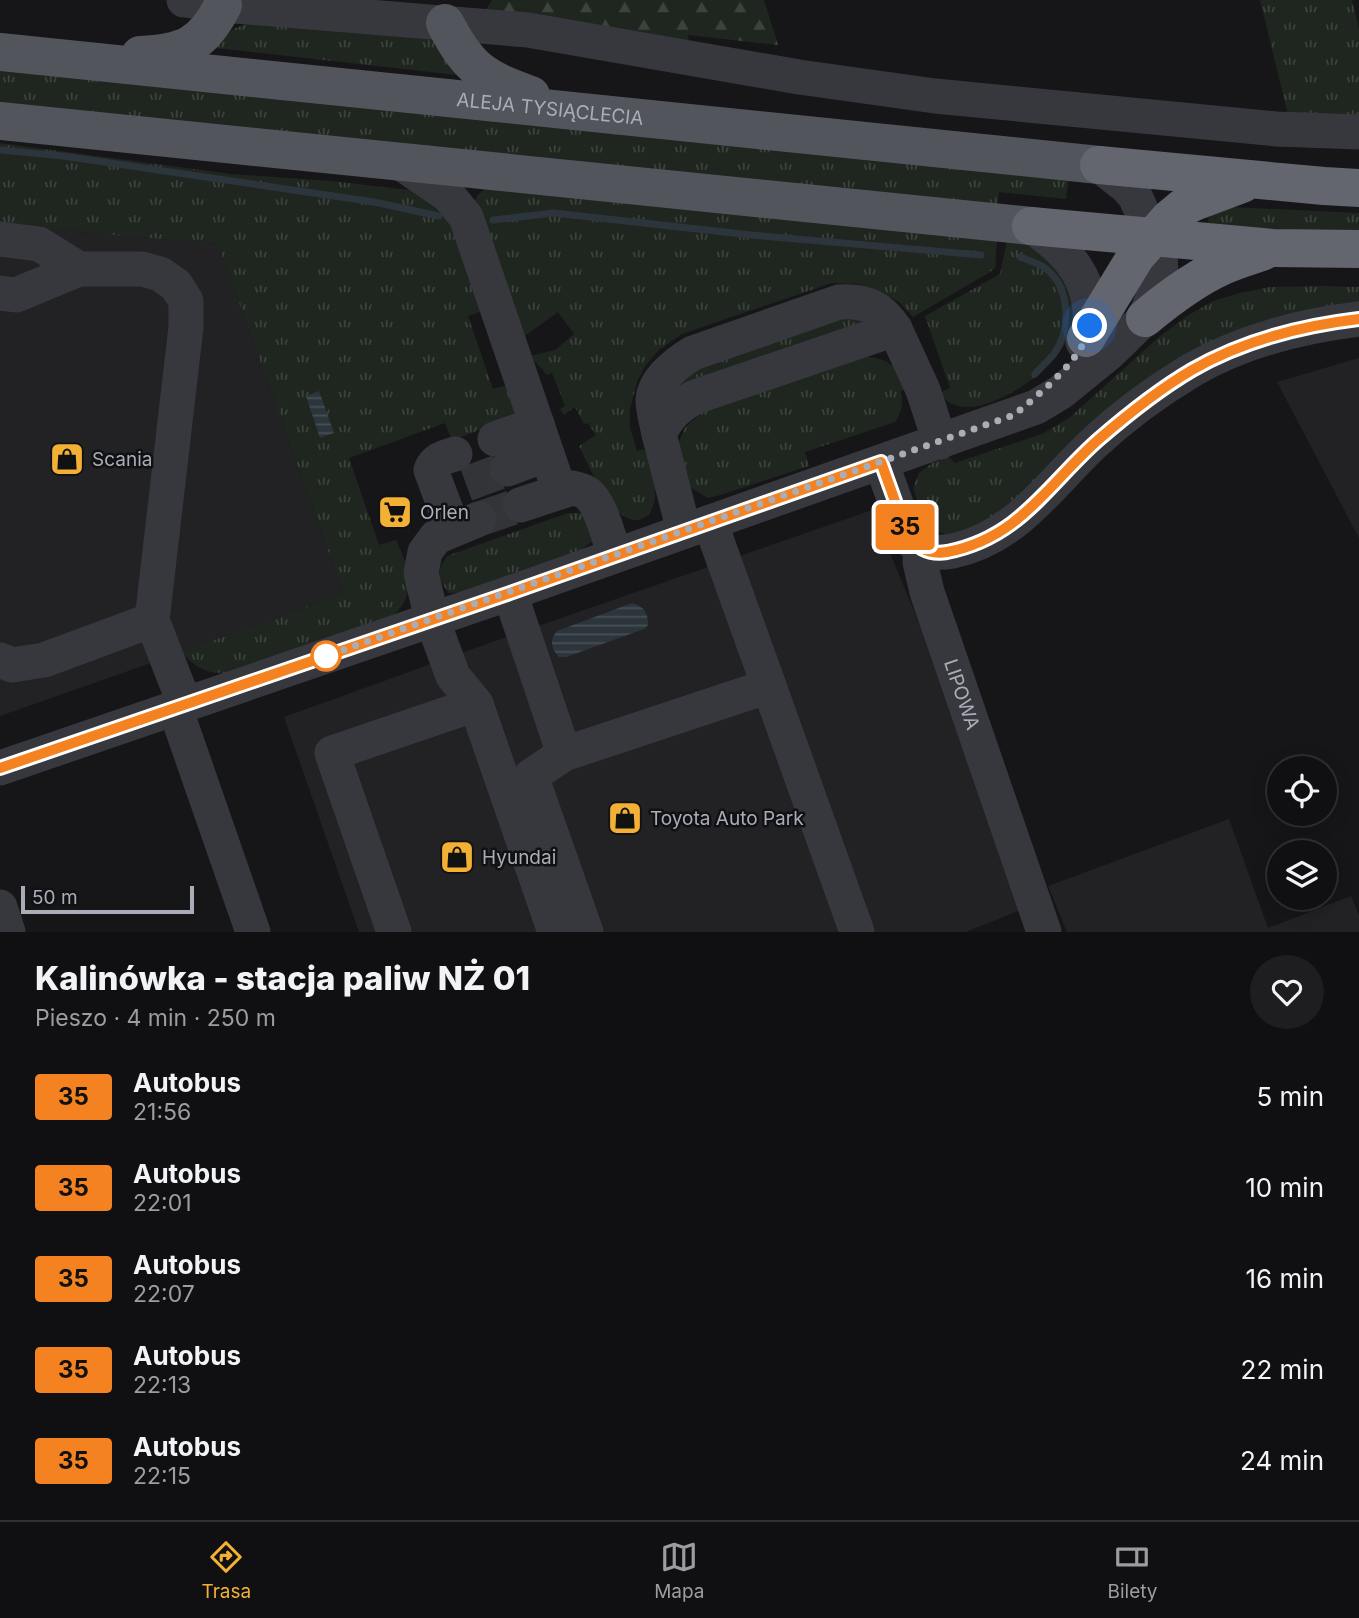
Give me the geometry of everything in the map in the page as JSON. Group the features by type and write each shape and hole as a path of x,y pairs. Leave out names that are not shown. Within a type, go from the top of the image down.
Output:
{"highway":[{"path":"1099,165 1359,188"},
{"path":"1086,338 1136,256 1170,218 1194,202 1254,180"},
{"path":"1031,226 1273,248 1359,249"},
{"path":"1145,318 1170,297 1222,266 1273,248"}],"main road":[{"path":"54,57 160,54 186,47 202,37 214,24 224,3"},
{"path":"443,12 456,44 479,72 501,84 576,111"},
{"name":"ALEJA TYSIĄCLECIA","path":"0,52 1099,165"},
{"path":"0,121 1031,226"}],"street":[{"path":"184,0 443,12 528,30 799,77 935,96 1277,129 1359,132"},
{"path":"401,163 449,195 466,217 560,492"},
{"path":"0,768 510,593 1036,407 1061,392 1109,353 1145,318 1161,275 1160,253 1135,196 1099,165"},
{"path":"1014,415 1058,376 1086,338 1090,326 1089,300 1078,270 1053,241 1031,226"},
{"path":"0,239 39,244 79,269"},
{"path":"0,263 37,267 142,270 160,274 176,285 186,301 186,327 152,620 253,932"},
{"path":"0,293 16,295 79,269"},
{"path":"921,549 936,554 960,549 996,535 1030,509 1094,443 1133,410 1163,388 1223,354 1289,331 1359,318"},
{"path":"857,932 769,686 697,527 659,434 675,410 695,397 895,330 923,390 940,442"},
{"path":"501,454 542,439"},
{"name":"LIPOWA","path":"881,462 907,534 921,549 920,562 927,592 1044,932"},
{"path":"453,477 466,524 436,537 430,544 422,564 423,586 453,676 476,704 555,932"},
{"path":"520,505 572,488 580,489 587,493 597,506 615,555"},
{"path":"510,593 564,754"},
{"path":"0,660 12,665 44,660 152,620"},
{"path":"586,932 531,776 564,754 769,686"},
{"path":"394,932 332,753 476,704"}],"shaded area":[{"path":"0,225 218,244 343,593 0,716"},
{"path":"1359,358 1359,538 1277,382"},
{"path":"319,391 334,433 320,438 306,396"},
{"path":"872,510 958,716 1023,909 966,932 359,932 284,717"},
{"path":"632,603 646,613 648,625 644,629 566,657 559,657 554,650 552,641 557,631"},
{"path":"1229,819 1268,928 1315,910 1337,910 1337,901 1351,896 1359,915 1359,932 1067,932 1048,886"}],"green space":[{"path":"492,0 764,0 778,45 688,35 691,52 483,14"},
{"path":"1260,0 1352,0 1359,29 1359,118 1289,119"},
{"path":"260,21 432,39 457,75 215,48 234,29"},
{"path":"0,64 1069,177 1066,199 999,192 997,210 0,110"},
{"path":"0,143 231,174 331,181 427,192 440,199 488,309 468,316 493,389 516,383 521,403 513,418 452,440 445,423 349,458 379,545 396,540 407,569 407,596 395,614 225,673 201,668 181,652 343,593 218,244 0,225"},
{"path":"485,188 997,240 995,268 913,317 899,302 873,288 859,284 832,283 682,334 659,350 645,366 637,382 630,409 630,428 637,451 644,449 654,480 655,499 649,515 639,520 629,519 620,513 603,492 579,446 596,435 588,423 584,424 575,407 564,415 560,409 565,406 552,373 547,375 530,356 555,350 574,334 558,312 522,338 473,205"},
{"path":"1211,206 1359,213 1359,236 1206,231"},
{"path":"1007,241 1029,243 1065,271 1073,308 1073,323 1066,342 1054,360 1029,382 989,403 961,407 949,402 939,393 950,388 925,316 1000,274"},
{"path":"1270,287 1359,287 1359,304 1304,312 1033,486 983,523 950,536 925,522 913,488 919,473 932,463 949,457 955,463 1042,434 1069,418 1159,337 1213,301"},
{"path":"838,318 864,322 668,394 681,375"},
{"path":"866,357 881,359 892,365 908,387 901,391 901,407 895,422 805,452 809,466 720,495 708,498 688,486 677,446 686,426 703,412"},
{"path":"568,513 579,513 588,517 593,541 579,551 463,592 449,593 442,583 439,575 447,556"}],"waterway":[{"path":"0,150 63,156 374,202 439,216"},
{"path":"493,220 554,213 751,235 981,255"},
{"path":"1020,257 1042,266 1054,276 1060,286 1066,309 1060,344 1035,374"}],"tunnel":[{"path":"466,484 507,469"},
{"path":"479,519 520,505"}],"bus line":[{"name":"35","path":"0,768 881,462 911,539 921,549 936,554 960,549 996,535 1015,522 1049,491 1094,443 1133,410 1191,371 1223,354 1276,334 1359,319"}],"place":[{"name":"Scania","path":"67,459"},
{"name":"Orlen","path":"395,512"},
{"name":"Toyota Auto Park","path":"625,818"},
{"name":"Hyundai","path":"457,857"}],"route":[{"path":"326,656 317,659 1014,415 1040,394 1070,362 1086,338 1090,326"}]}
